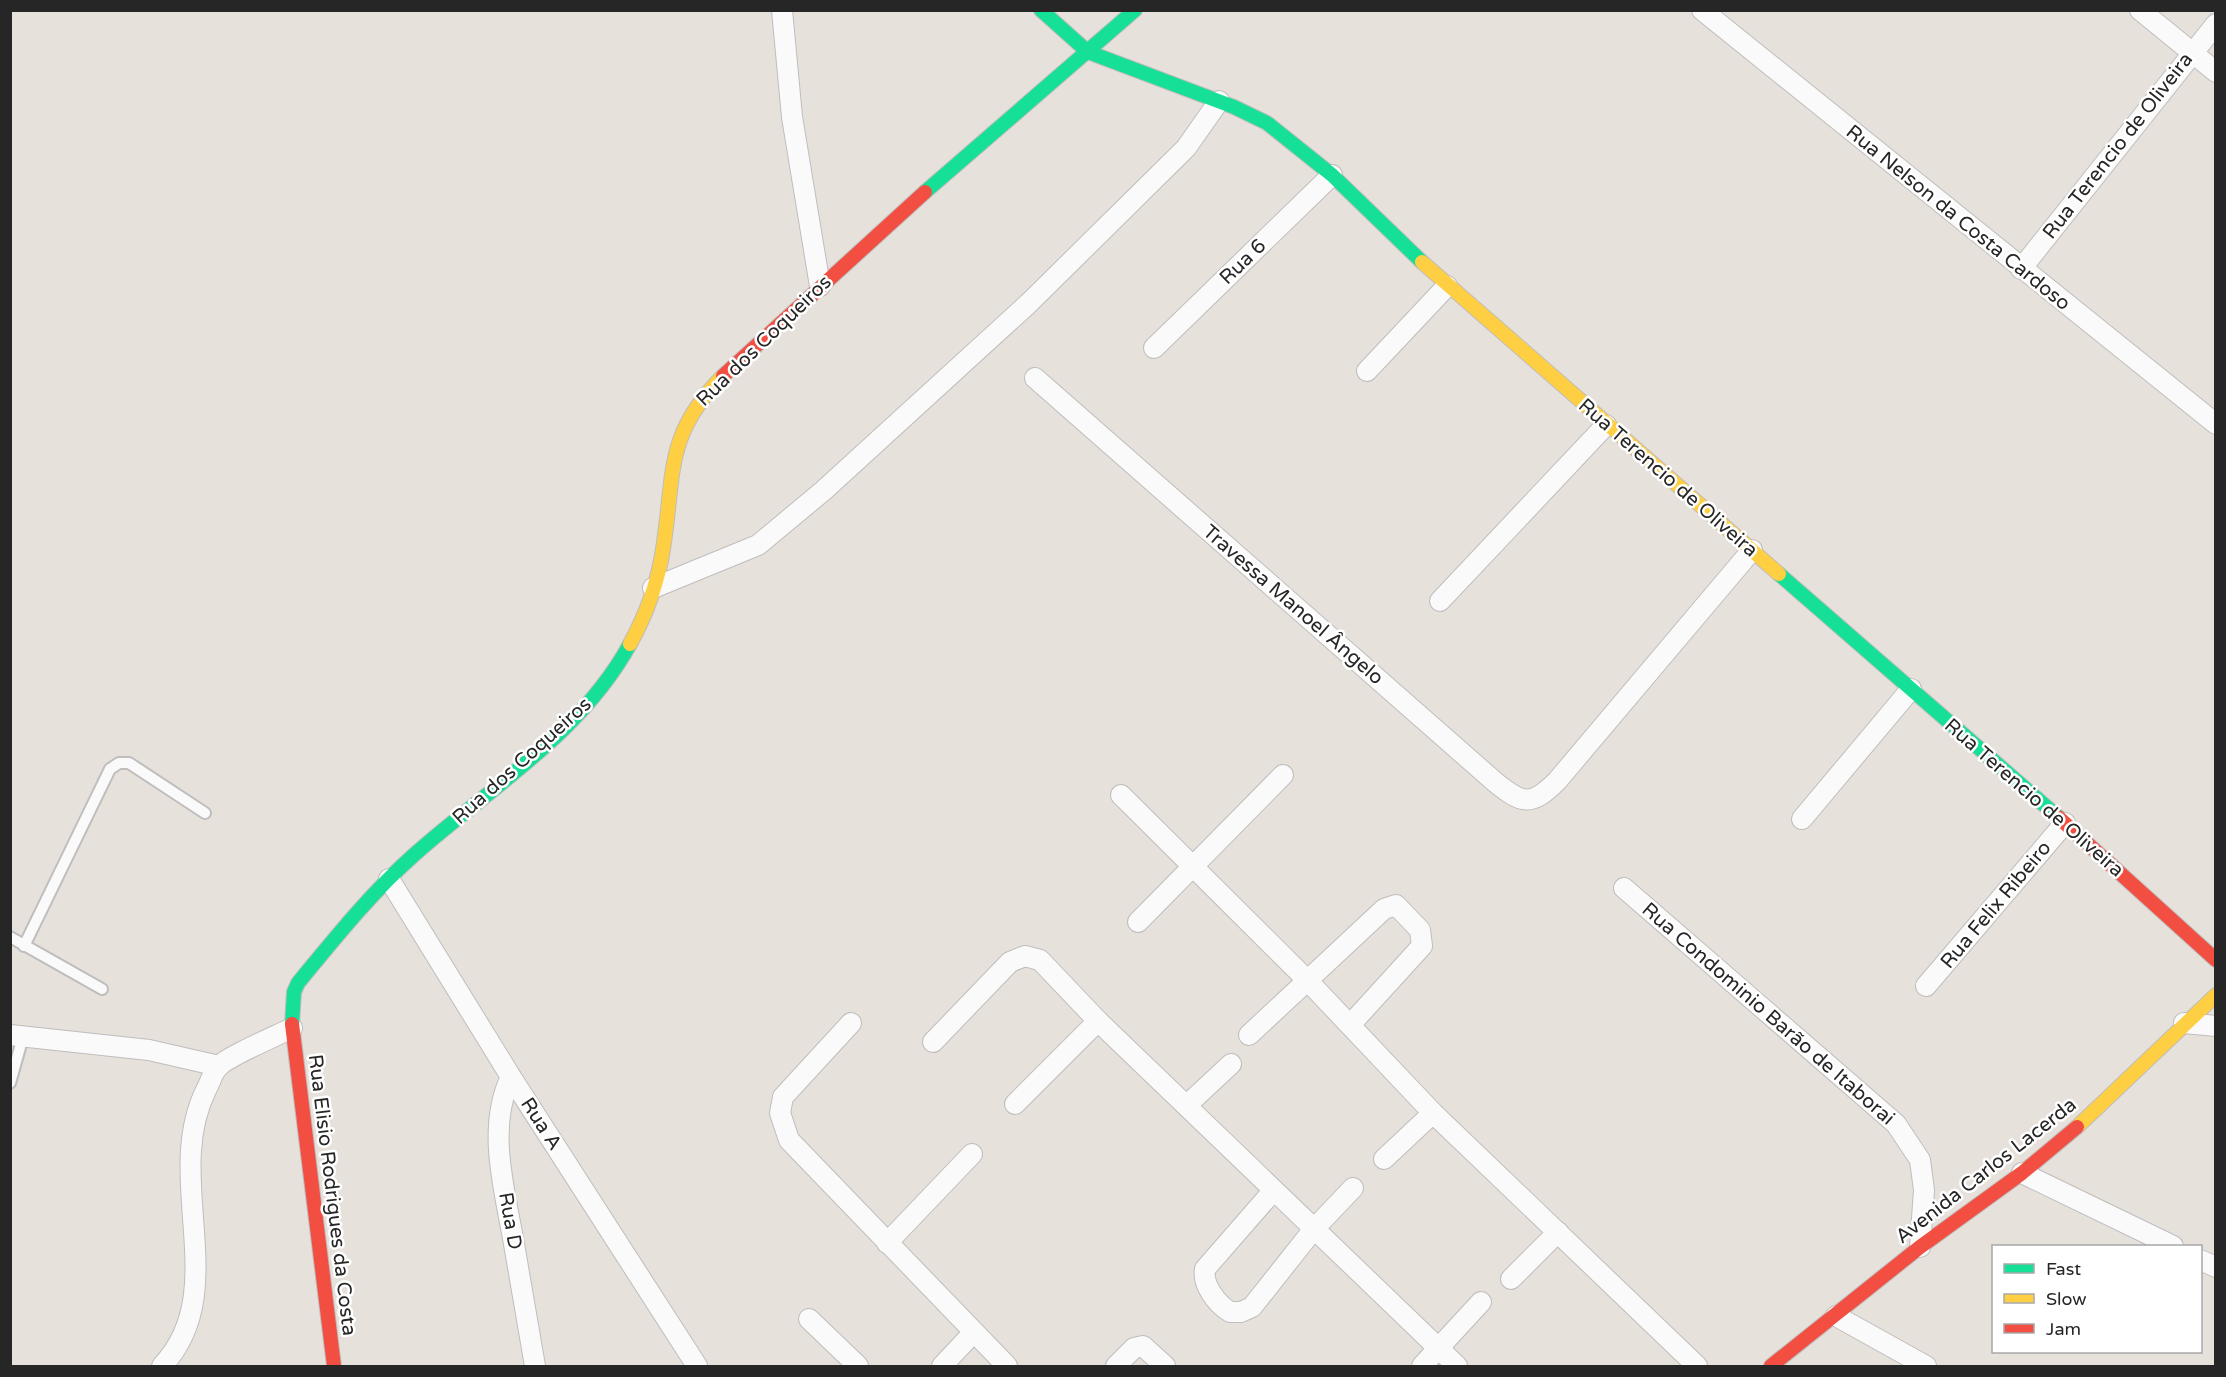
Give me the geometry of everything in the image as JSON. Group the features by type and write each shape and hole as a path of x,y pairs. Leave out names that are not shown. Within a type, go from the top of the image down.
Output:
{"street":[{"path":"782,10 792,117 820,286"},
{"path":"1041,10 1088,52"},
{"name":"Rua dos Coqueiros","path":"292,1028 294,992 298,983 389,879 567,724 605,682 629,645 644,617 663,551 668,482 679,439 692,411 720,378 820,286 1135,10"},
{"name":"Rua Nelson da Costa Cardoso","path":"1702,10 2216,424"},
{"path":"2140,10 2216,72"},
{"name":"Rua Terencio de Oliveira","path":"2021,269 2216,24"},
{"name":"Rua Terencio de Oliveira","path":"1088,52 1219,101 1267,123 1289,138 1332,175 1447,286 2065,823 2216,960"},
{"path":"653,588 758,545 823,491 1037,296 1186,148 1219,101"},
{"name":"Rua 6","path":"1154,348 1332,175"},
{"path":"1367,371 1447,286"},
{"name":"Travessa Manoel Ângelo","path":"1035,378 1516,799 1523,801 1540,796 1557,781 1752,549"},
{"path":"1440,601 1606,425"},
{"path":"1802,819 1911,689"},
{"path":"1138,922 1283,775"},
{"path":"1121,795 1308,981 1433,1113 1697,1366"},
{"name":"Rua Felix Ribeiro","path":"1926,986 2065,823"},
{"name":"Rua A","path":"389,879 511,1077 697,1366"},
{"name":"Rua Condominio Barão de Itaborai","path":"1624,888 1896,1124 1920,1160 1924,1190 1920,1246"},
{"path":"1249,1035 1384,909 1392,905 1399,907 1420,930 1422,946 1350,1024"},
{"path":"933,1042 1010,962 1021,956 1040,960 1098,1021 1457,1366"},
{"name":"Avenida Carlos Lacerda","path":"1771,1366 1836,1316 1920,1246 2022,1173 2069,1134 2216,995"},
{"path":"1015,1104 1098,1021"},
{"path":"851,1023 783,1097 780,1113 789,1140 973,1333 1008,1366"},
{"path":"2184,1023 2216,1026"},
{"path":"162,1366 183,1338 194,1299 195,1254 189,1161 193,1129 201,1101 219,1066 292,1028"},
{"name":"Rua Elisio Rodrigues da Costa","path":"292,1028 334,1366"},
{"path":"17,1036 149,1050 219,1066"},
{"path":"1188,1105 1231,1064"},
{"name":"Rua D","path":"511,1077 502,1094 499,1139 503,1182 534,1366"},
{"path":"1384,1159 1433,1113"},
{"path":"887,1243 972,1154"},
{"path":"2022,1173 2171,1245"},
{"path":"1273,1191 1204,1269 1204,1279 1210,1292 1226,1309 1241,1312 1252,1307 1313,1230 1353,1188"},
{"path":"1511,1279 1558,1232"},
{"path":"2202,1261 2216,1267"},
{"path":"1422,1366 1481,1302"},
{"path":"1836,1316 1926,1366"},
{"path":"809,1319 858,1366"},
{"path":"942,1366 973,1333"},
{"path":"1116,1366 1134,1348 1143,1346 1165,1366"}],"lane":[{"path":"24,946 110,769 119,763 129,763 205,813"},
{"path":"10,937 102,989"},
{"path":"10,1083 17,1036"}],"traffic: fast":[{"path":"1041,10 1088,52 1234,107 1267,123 1332,175 1422,262"},
{"path":"925,192 1135,10"},
{"path":"1779,574 2058,817"},
{"path":"292,1024 294,992 298,983 354,916 415,854 560,733 610,676 630,644"}],"traffic: slow":[{"path":"1422,262 1779,574"},
{"path":"630,644 646,610 658,574 675,456 681,437 690,417 723,376"},
{"path":"2077,1127 2216,995"}],"traffic: jam":[{"path":"723,376 925,192"},
{"path":"2058,817 2216,960"},
{"path":"292,1024 334,1366"},
{"path":"1771,1366 1920,1247 2022,1173 2077,1127"}]}
